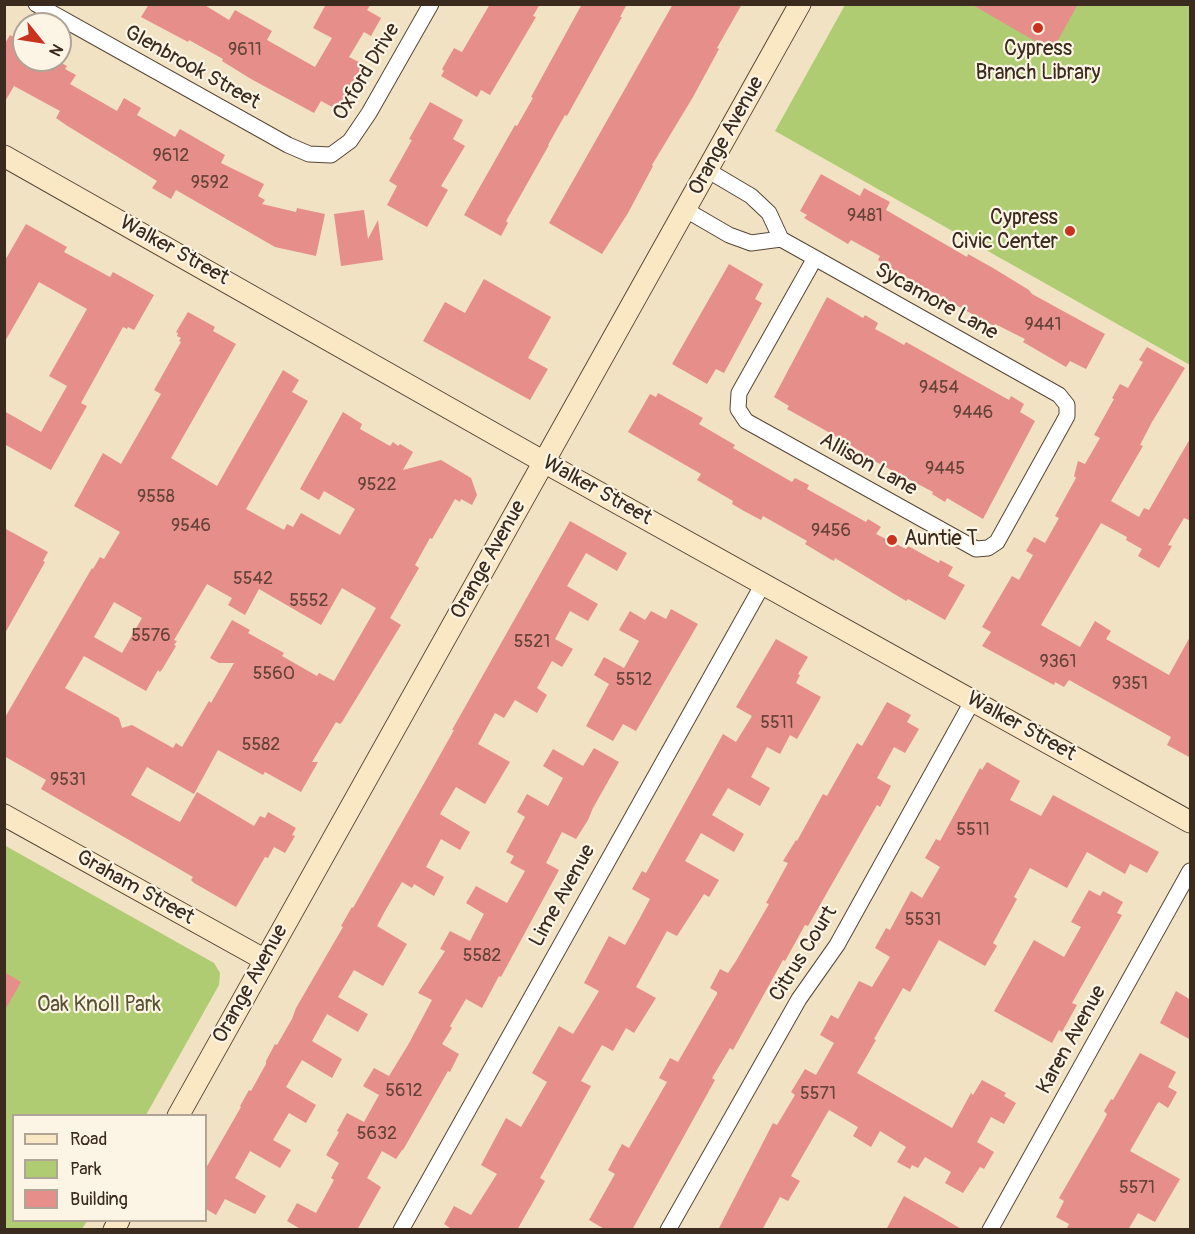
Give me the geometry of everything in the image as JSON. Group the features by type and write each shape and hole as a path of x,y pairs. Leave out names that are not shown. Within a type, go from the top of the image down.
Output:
{"main road":[{"name":"Orange Avenue","path":"179,1114 800,4"},
{"name":"Walker Street","path":"4,156 544,462 1191,822"},
{"name":"Graham Street","path":"4,815 264,960"}],"street":[{"name":"Glenbrook Street","path":"36,4 288,145 309,154 331,154"},
{"name":"Oxford Drive","path":"331,154 350,141 369,113 431,4"},
{"path":"686,210 729,235 751,243 781,239 769,213 751,196 707,170"},
{"name":"Sycamore Lane","path":"781,239 1059,395 1067,405"},
{"name":"Allison Lane","path":"815,258 740,393 738,409 746,421 976,549 988,549 997,542 1067,416 1067,405"},
{"name":"Lime Avenue","path":"401,1230 763,584"},
{"name":"Citrus Court","path":"668,1230 799,999 837,945 973,700"},
{"name":"Karen Avenue","path":"990,1230 1191,871"}],"green space":[{"name":"Cypress Civic Center","path":"845,5 1190,5 1190,365 775,131"},
{"name":"Oak Knoll Park","path":"4,845 214,963 220,973 219,985 147,1114 12,1114 12,1222 86,1222 82,1229 5,1229"}],"building":[{"path":"149,4 203,4 229,20 235,10 272,31 267,40 315,67 332,38 313,28 326,4 371,4 367,10 381,18 371,36 364,32 349,57 365,65 338,110 321,101 314,113 251,79 222,61 223,59 189,40 188,42 141,17"},
{"path":"490,4 540,4 533,16 536,17 490,95 481,90 477,97 441,76 444,71 442,69 454,48 462,52"},
{"path":"582,4 627,4 567,116 565,115 506,221 508,223 501,236 464,215 533,98 531,97"},
{"path":"673,4 742,4 693,97 652,165 628,213 602,254 549,223"},
{"name":"Cypress Branch Library","path":"971,4 1078,4 1052,51"},
{"path":"10,35 12,36 12,72 70,72 76,75 70,84 117,111 124,98 141,108 137,115 175,137 180,129 225,155 221,163 264,184 258,196 265,200 262,204 296,212 297,208 325,214 316,256 275,247 176,190 171,199 152,188 157,181 56,118 60,111 14,86 4,103 4,45"},
{"path":"430,102 463,120 453,139 465,146 441,186 448,190 427,227 387,205 397,186 389,181"},
{"path":"821,174 860,196 864,188 890,202 886,210 967,257 968,254 993,268 1032,294 1105,334 1086,369 1070,361 1066,367 1023,342 1025,339 995,324 994,326 907,278 878,260 880,256 851,240 848,244 804,218 807,215 800,211"},
{"path":"364,210 368,239 378,220 383,260 341,266 334,214"},
{"path":"26,224 67,247 64,252 110,277 113,272 154,295 134,330 123,327 81,403 87,406 51,470 4,444 4,411 41,432 67,386 49,376 87,309 39,282 4,343 4,262"},
{"path":"729,264 763,284 755,299 762,303 724,373 716,369 707,384 672,364"},
{"path":"484,279 551,317 528,358 548,369 530,400 423,341 445,302 465,313"},
{"path":"827,297 863,318 865,315 878,323 875,329 904,345 906,342 1009,400 1011,396 1024,404 1020,412 1035,421 983,519 947,498 945,502 932,494 933,492 859,453 860,451 787,409 789,406 774,397"},
{"path":"188,312 215,327 213,331 236,344 171,458 217,486 283,370 299,380 292,392 308,401 246,509 284,530 287,524 293,527 301,513 340,535 355,509 324,491 319,500 300,489 343,412 362,424 360,429 390,446 393,442 413,452 403,470 441,460 471,478 477,495 472,505 461,499 460,502 455,499 432,539 430,538 415,565 419,568 390,618 401,625 342,722 340,724 336,722 312,762 318,762 301,792 265,772 263,775 218,750 194,794 147,767 131,795 180,822 197,792 254,826 260,816 265,818 268,812 296,828 292,835 295,836 285,853 274,847 268,858 265,857 236,907 194,883 191,880 193,877 41,789 46,780 4,756 4,719 92,568 100,557 104,559 120,532 74,506 103,453 121,464 161,394 154,390 181,342 176,332","holes":["207,584 232,598 228,605 245,615 259,589 321,625 342,588 376,608 334,681 319,673 317,676 282,656 284,653 248,633 250,630 232,620 210,658 219,663 234,663 182,747 176,743 173,748 132,725 122,728 119,718 65,688 84,656 146,691 176,646 174,645 177,641 174,640","114,602 142,618 122,653 94,637"]},
{"path":"1147,347 1185,368 1152,422 1140,445 1143,446 1111,501 1139,517 1144,508 1149,510 1191,437 1191,521 1184,518 1168,545 1172,546 1159,568 1138,556 1142,549 1126,540 1127,537 1101,523 1041,625 1080,647 1095,621 1111,631 1106,639 1169,675 1191,635 1191,758 1167,745 1171,737 1069,680 1064,687 1055,682 1054,685 982,646 991,632 982,627 1012,576 1019,580 1033,555 1026,551 1034,537 1045,543 1059,518 1055,516 1076,478 1074,476 1078,461 1085,464 1100,438 1094,435 1114,399 1112,398 1120,384 1128,388 1143,362 1139,360"},
{"path":"658,393 703,418 699,424 735,445 733,448 792,482 795,478 809,485 807,489 866,522 868,519 881,527 876,534 906,549 908,546 939,563 940,560 953,567 948,576 965,585 945,620 908,599 906,601 835,558 834,561 830,559 805,544 807,541 763,516 761,520 732,504 733,501 697,480 701,474 628,432 650,394 656,397"},
{"path":"570,521 627,553 617,571 586,553 567,586 598,604 588,621 570,611 555,639 573,649 562,667 552,661 537,688 547,695 537,713 515,700 504,718 495,713 478,744 510,762 485,804 456,787 440,814 470,832 460,850 441,839 426,867 444,877 434,896 414,884 412,888 402,882 385,911 377,926 407,944 383,986 354,970 338,997 368,1014 358,1032 327,1014 312,1041 342,1059 332,1078 302,1060 286,1087 316,1105 306,1123 289,1113 273,1140 291,1150 280,1168 250,1151 235,1178 266,1196 255,1214 225,1199 216,1215 207,1210 207,1166 249,1090 251,1091 275,1044 277,1045 292,1019 296,1008 343,927 341,926 454,730 452,730"},
{"path":"4,528 48,552 43,561 45,562 4,635"},
{"path":"671,609 698,624 636,731 623,724 613,741 586,726 609,684 594,675 604,657 624,668 639,641 619,630 630,611 645,620 651,611 666,619"},
{"path":"776,639 808,657 798,674 800,675 796,683 821,697 797,739 790,735 780,754 767,747 751,777 770,788 760,806 728,788 712,815 744,834 734,852 701,833 685,861 719,880 709,897 704,894 677,936 667,931 636,987 656,998 634,1033 626,1028 613,1051 602,1045 581,1081 591,1086 540,1178 545,1181 517,1230 453,1230 444,1224 454,1206 471,1215 497,1174 481,1165 506,1118 521,1127 547,1082 532,1073 559,1026 573,1034 599,991 584,983 609,936 625,945 650,899 632,889 642,871 646,873 723,734 736,742 752,716 736,707"},
{"path":"887,702 911,715 907,722 919,729 905,753 894,747 877,778 891,786 880,807 877,805 808,926 805,925 733,1050 730,1048 712,1078 715,1080 632,1230 606,1230 589,1220 615,1174 608,1170 622,1144 629,1148 667,1082 659,1078 670,1058 678,1062 717,994 710,988 720,969 728,973 769,904 766,903 788,863 783,861 823,794 827,796 857,743 862,746"},
{"path":"594,748 619,762 576,839 562,832 546,863 559,870 482,1008 466,999 450,1026 452,1028 442,1044 459,1054 396,1159 382,1151 367,1178 381,1187 357,1230 302,1230 287,1221 297,1203 316,1213 334,1180 331,1178 339,1163 326,1155 339,1132 337,1131 347,1113 364,1122 379,1095 363,1086 374,1068 389,1076 408,1045 432,1000 418,993 445,951 440,949 450,931 470,941 484,914 466,903 476,886 507,903 525,871 510,863 514,856 506,852 525,817 517,812 527,794 548,806 563,778 543,766 553,749 583,766"},
{"path":"987,762 1020,781 1010,800 1041,816 1053,795 1159,852 1147,873 1130,864 1125,874 1087,852 1067,888 1030,868 1014,897 1017,899 993,943 997,946 985,966 939,940 910,992 903,988 874,1039 876,1040 857,1073 952,1128 971,1093 973,1095 982,1080 1006,1093 1004,1096 1016,1103 1004,1124 991,1117 977,1142 994,1152 984,1169 980,1167 963,1193 945,1183 951,1172 925,1157 918,1168 912,1165 910,1169 897,1162 906,1147 880,1131 871,1147 853,1136 858,1127 829,1110 791,1176 800,1181 788,1201 780,1197 762,1230 718,1230 773,1123 777,1125 795,1095 791,1092 805,1069 816,1075 834,1043 820,1035 831,1015 838,1019 859,981 872,987 890,957 875,948 886,928 890,930 911,891 922,898 940,867 925,858 936,839 940,841 980,768 982,770"},
{"path":"1089,890 1100,896 1103,891 1123,902 1117,913 1122,915 1072,1003 1077,1005 1062,1032 1059,1030 1052,1043 994,1011 1034,940 1064,957 1081,927 1071,922"},
{"path":"4,972 21,982 4,1012"},
{"path":"1176,991 1191,1000 1191,1040 1160,1023"},
{"path":"1140,1053 1176,1072 1168,1087 1177,1092 1168,1108 1159,1102 1157,1104 1130,1151 1180,1179 1155,1222 1138,1213 1128,1230 1066,1230 1069,1224 1056,1217 1064,1201 1059,1198 1103,1122 1107,1114 1104,1111 1111,1099 1113,1100"},
{"path":"904,1196 941,1217 963,1230 886,1230"}],"place":[{"name":"Cypress Branch Library","path":"1038,28"},
{"name":"Cypress Civic Center","path":"1070,231"},
{"name":"Auntie T","path":"892,540"}]}
